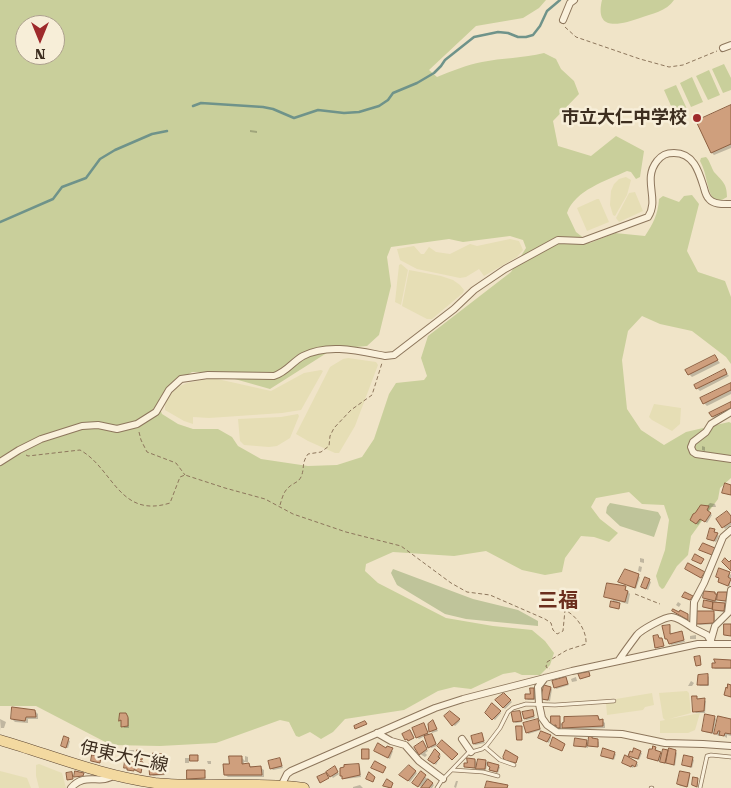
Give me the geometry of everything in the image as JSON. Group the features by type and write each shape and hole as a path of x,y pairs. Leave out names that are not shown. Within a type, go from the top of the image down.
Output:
{"main road":[{"name":"伊東大仁線","path":"0,740 144,781 169,784 304,788"}],"street":[{"path":"563,20 570,3 574,0"},
{"path":"723,48 731,44"},
{"path":"0,462 41,439 82,426 98,425 117,429 137,424 156,412 169,390 182,378 208,375 274,376 284,373 303,356 327,348 385,356 394,355 454,310 474,290 489,279 558,240 583,241 648,217 652,206 650,175 655,165 667,153 686,155 692,160 697,169 708,198 714,202 731,204"},
{"path":"731,412 711,424 706,432 693,442 691,447 696,454 731,459"},
{"path":"693,628 694,602 704,584 723,537 731,530"},
{"path":"711,641 715,626 728,612 731,590"},
{"path":"619,660 638,634 665,618 672,617 706,635 711,641"},
{"path":"280,786 291,771 435,708 619,660 711,641 731,644"},
{"path":"546,678 538,688 542,718 551,729 561,733 614,734 665,744 731,746"},
{"path":"377,734 390,741 405,745 419,761 442,780"},
{"path":"462,739 470,752"},
{"path":"71,788 78,781 84,779 107,779 115,774"}],"lane":[{"path":"437,788 442,780 470,752 485,747 500,728 510,710 522,705 562,705 614,701"},
{"path":"485,747 500,760 514,765"},
{"path":"700,788 707,756 731,757"},
{"path":"453,770 483,772 498,776"}],"path":[{"path":"563,20 568,31 576,37 669,67 682,65 723,48"},
{"path":"280,506 282,497 289,487 302,476 303,460 308,454 321,452 329,446 330,436 334,428 351,410 372,395 385,356"},
{"path":"137,424 140,440 147,452 176,463 185,475 265,499 293,514 346,532 401,546 451,583 467,592 490,595 545,619 551,622 553,630 557,634 563,631 565,610 570,612 580,623 587,638 586,644 566,650 547,662 546,667 548,669 554,668"},
{"path":"19,450 28,456 80,450 87,454 119,490 144,506 158,506 170,502 180,477 185,475"},
{"path":"635,594 660,604"}],"shaded area":[{"path":"626,177 631,180 627,195 615,216 610,205 611,191 619,179"},
{"path":"635,192 643,211 619,222 616,218 629,193"},
{"path":"599,199 609,222 587,231 577,208"},
{"path":"510,239 519,241 523,250 517,257 484,276 479,269 466,277 460,278 417,269 400,260 397,249 414,246 421,254 424,254 429,247 436,252 450,254 470,244 477,246"},
{"path":"401,264 408,270 401,305 395,302 399,265"},
{"path":"409,270 453,280 464,290 463,293 432,319 427,319 402,306"},
{"path":"348,358 376,362 378,365 355,426 339,453 335,453 296,434 330,367"},
{"path":"323,371 301,410 209,418 193,417 193,424 165,410 165,404 173,389 187,383 213,378 271,391 304,373"},
{"path":"654,404 681,408 680,424 672,431 652,420 649,417"},
{"path":"298,414 299,416 290,438 277,446 244,445 240,441 238,419 281,417"},
{"path":"687,691 689,693 691,713 669,719 700,713 695,730 688,733 660,733 660,721 665,720 663,718 659,693"},
{"path":"652,693 654,705 645,707 643,710 607,715 606,703 616,702 616,699"},
{"path":"39,764 62,773 66,788 39,788 36,765"},
{"path":"0,771 27,778 31,788 0,788"}],"green space":[{"path":"0,0 546,0 539,8 523,18 476,26 429,70 437,77 476,63 544,53 556,59 561,69 574,81 579,94 553,121 558,146 591,156 616,136 644,151 640,177 636,179 631,172 627,171 592,187 571,205 567,213 576,232 590,243 615,233 645,236 655,219 659,199 663,196 679,202 684,196 692,195 699,204 687,251 698,272 725,281 731,297 731,364 726,357 692,331 660,324 642,316 628,331 622,360 627,409 641,430 664,445 686,432 731,423 731,478 720,488 718,499 691,536 688,555 677,566 662,589 656,576 665,550 669,520 664,505 642,504 629,492 596,498 591,507 600,519 618,533 609,542 594,537 581,536 565,558 562,572 545,575 522,570 486,551 454,556 393,552 366,564 365,571 378,583 446,618 532,630 545,641 554,653 550,665 540,675 522,675 515,672 503,674 471,689 454,687 438,691 404,710 345,719 333,732 321,739 310,732 299,737 296,736 289,722 280,720 216,743 160,746 111,745 36,706 0,706","holes":["510,236 523,240 526,248 511,272 428,336 421,358 427,376 424,380 396,383 389,394 374,439 362,457 337,465 308,466 261,459 238,446 232,437 218,429 193,429 178,424 162,414 159,407 159,399 167,388 192,372 210,372 270,389 333,349 367,346 379,335 391,286 387,257 391,247 449,239 463,242"]},
{"path":"602,0 674,0 658,12 618,24 611,24 602,18"},
{"path":"724,64 731,78 731,90 723,93 712,69"},
{"path":"709,70 720,95 708,100 696,76"},
{"path":"692,77 703,102 691,107 680,83"},
{"path":"676,85 687,109 675,115 664,90"},
{"path":"706,157 726,188 727,197 720,201 713,199 700,161 701,158"},
{"path":"610,503 658,512 661,517 654,537 620,526 606,513"},
{"path":"393,569 473,599 518,610 538,621 538,626 466,619 445,614 397,585 391,573"}],"building":[{"path":"731,105 731,144 711,153 696,121"},
{"path":"715,355 718,360 688,375 685,370"},
{"path":"725,369 727,374 696,389 694,385"},
{"path":"731,383 731,390 703,404 700,398"},
{"path":"731,402 731,408 712,417 709,413"},
{"path":"725,483 731,485 731,495 722,493"},
{"path":"701,505 709,506 707,510 711,513 705,522 700,519 696,524 690,520"},
{"path":"727,511 731,516 731,522 722,528 716,519"},
{"path":"710,528 715,529 714,532 718,533 714,541 707,539"},
{"path":"703,543 715,548 712,555 699,550"},
{"path":"695,554 704,559 701,564 692,560"},
{"path":"725,558 729,562 731,560 731,571 722,562"},
{"path":"688,563 705,572 701,578 685,569"},
{"path":"719,568 730,572 728,577 731,579 728,586 718,582 719,578 716,577"},
{"path":"625,569 639,574 635,588 618,582"},
{"path":"645,577 650,579 646,589 641,587"},
{"path":"607,583 626,586 625,590 628,591 625,602 604,597"},
{"path":"704,591 715,592 717,594 715,601 703,598"},
{"path":"685,592 693,596 690,600 682,597"},
{"path":"718,592 727,592 726,601 717,600"},
{"path":"704,600 713,602 712,609 703,607"},
{"path":"611,601 620,603 619,609 610,607"},
{"path":"713,602 725,603 724,611 713,610"},
{"path":"673,609 688,614 688,620 672,611"},
{"path":"697,611 714,611 714,623 697,624"},
{"path":"724,624 731,624 731,636 724,635"},
{"path":"670,625 670,634 682,631 684,640 669,644 667,639 665,639 662,626"},
{"path":"658,635 659,638 662,638 664,646 655,648 653,636"},
{"path":"700,656 701,665 696,666 694,657"},
{"path":"714,659 731,660 731,668 712,668 712,663 715,663"},
{"path":"589,672 590,676 580,679 578,674"},
{"path":"708,674 708,685 697,685 698,675"},
{"path":"566,677 568,684 554,688 552,681"},
{"path":"728,684 731,685 731,697 724,695"},
{"path":"544,685 551,687 548,700 541,699"},
{"path":"530,688 534,688 534,699 525,699 525,694 530,694"},
{"path":"504,693 511,700 503,708 495,700"},
{"path":"692,696 697,696 697,699 705,698 704,711 693,712"},
{"path":"492,703 501,711 492,720 485,713"},
{"path":"12,707 35,710 36,717 26,717 25,721 11,719"},
{"path":"533,710 534,716 524,719 522,712"},
{"path":"450,711 460,719 452,726 444,716"},
{"path":"520,711 522,721 513,722 511,712"},
{"path":"120,713 126,713 128,726 121,727 121,720 119,721"},
{"path":"705,714 715,716 712,733 702,731"},
{"path":"551,716 560,716 560,728 556,728 556,725 551,726"},
{"path":"598,716 599,720 603,719 603,726 562,728 564,717"},
{"path":"718,716 731,719 731,734 719,735 720,731 718,731 717,734 714,734"},
{"path":"538,719 540,729 526,733 523,723"},
{"path":"433,720 437,729 429,732 428,724"},
{"path":"365,721 367,724 355,729 354,726"},
{"path":"424,723 428,733 416,738 412,728"},
{"path":"516,726 522,726 522,740 517,740"},
{"path":"410,730 414,738 408,741 407,739 405,740 402,734"},
{"path":"541,731 551,735 547,742 538,738"},
{"path":"482,733 484,741 473,744 471,736"},
{"path":"432,734 436,744 428,748 424,736"},
{"path":"64,736 69,738 66,748 61,746"},
{"path":"589,736 598,739 598,747 588,746"},
{"path":"553,737 565,744 562,751 550,746"},
{"path":"575,738 587,740 586,747 574,746"},
{"path":"442,740 458,754 452,760 437,746"},
{"path":"423,741 427,749 419,755 414,747"},
{"path":"378,743 386,748 387,746 393,748 388,758 374,751"},
{"path":"653,746 656,747 655,750 661,752 658,761 647,758 649,749 652,749"},
{"path":"603,748 615,752 613,759 601,756"},
{"path":"634,748 641,751 638,759 628,756"},
{"path":"669,748 676,750 674,765 666,763"},
{"path":"362,749 369,749 369,759 362,759"},
{"path":"435,749 440,754 438,757 440,758 434,764 428,760"},
{"path":"663,749 668,750 665,763 660,762"},
{"path":"137,750 143,751 142,760 136,759"},
{"path":"506,750 518,757 516,763 504,760 503,757"},
{"path":"153,753 162,754 161,763 157,763 157,758 152,758"},
{"path":"92,755 101,757 100,763 91,761"},
{"path":"190,755 198,755 198,761 190,761"},
{"path":"625,755 637,762 635,767 622,763"},
{"path":"684,755 693,757 691,767 682,765"},
{"path":"229,756 242,756 242,764 249,763 250,767 261,766 262,775 224,775 223,764 229,764"},
{"path":"280,758 282,766 270,769 268,761"},
{"path":"467,758 475,759 475,768 464,767 464,763 467,763"},
{"path":"478,759 486,760 485,769 476,769"},
{"path":"125,761 135,762 134,771 124,768"},
{"path":"137,761 143,762 141,773 135,770"},
{"path":"375,761 386,767 383,773 371,768"},
{"path":"488,762 499,765 497,772 489,770"},
{"path":"149,764 164,766 164,774 150,775"},
{"path":"359,764 360,775 342,779 340,768 344,767 344,765"},
{"path":"409,765 416,771 408,781 399,775"},
{"path":"335,766 338,772 330,777 326,772"},
{"path":"187,770 205,770 205,778 187,779"},
{"path":"75,771 84,773 83,776 74,777"},
{"path":"421,771 426,775 418,787 412,783"},
{"path":"680,771 690,773 687,787 677,784"},
{"path":"72,772 73,779 67,780 66,773"},
{"path":"369,772 375,777 373,782 366,779"},
{"path":"326,773 329,778 320,783 317,777"},
{"path":"693,777 698,778 697,787 692,785"},
{"path":"387,779 393,783 391,788 383,786"},
{"path":"428,779 433,783 429,788 421,788"},
{"path":"487,781 508,785 507,788 485,788"}],"waterway":[{"path":"193,106 201,103 263,107 294,118 318,110 344,113 359,112 379,106 388,100 393,93 417,83 434,73 445,60 474,37 498,32 518,37 533,35 540,26 547,11 560,0"},
{"path":"0,222 53,199 62,187 86,178 100,159 115,150 152,134 167,131"}],"place":[{"name":"市立大仁中学校","path":"697,118"}],"district":[{"name":"三福","path":"558,601"}]}
